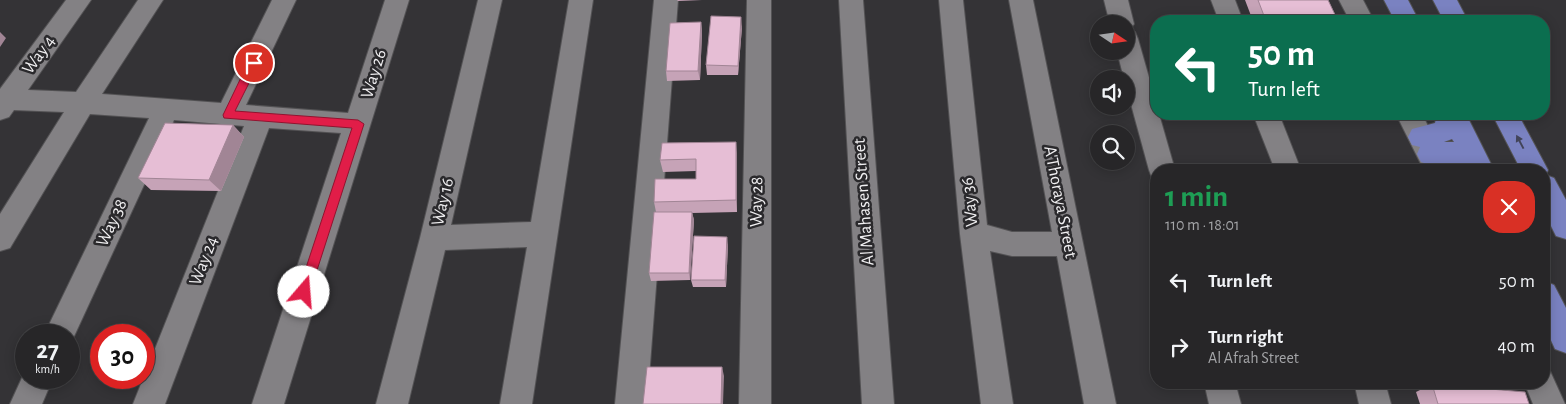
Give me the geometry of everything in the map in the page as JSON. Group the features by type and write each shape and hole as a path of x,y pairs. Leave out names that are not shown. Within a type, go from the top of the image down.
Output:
{"main road":[{"path":"1396,0 1403,15"},
{"path":"1445,0 1453,15"},
{"path":"1429,154 1450,120"},
{"path":"1455,120 1477,164"},
{"path":"1508,120 1532,164"},
{"path":"1429,154 1451,152 1470,164"},
{"path":"1550,197 1566,227"},
{"path":"1550,306 1566,338"}],"street":[{"name":"Way 4","path":"2,103 79,0"},
{"path":"0,239 83,104 151,0"},
{"path":"228,115 284,0"},
{"name":"Way 26","path":"268,404 397,0"},
{"name":"Way 16","path":"392,404 434,238 490,0"},
{"path":"516,404 581,0"},
{"path":"631,404 666,0"},
{"name":"Way 28","path":"755,404 759,0"},
{"name":"Al Mahasen Street","path":"851,0 878,404"},
{"name":"Way 36","path":"951,0 974,234 997,404"},
{"name":"A'Thoraya Street","path":"1021,0 1100,404"},
{"path":"1116,0 1120,15"},
{"path":"1223,0 1229,15"},
{"path":"1351,0 1359,15"},
{"path":"1132,60 1160,164"},
{"path":"2,103 83,104 358,124"},
{"name":"Way 38","path":"63,324 165,111"},
{"name":"Way 24","path":"149,404 260,118"},
{"path":"1268,120 1286,164"},
{"path":"1412,120 1429,154"},
{"path":"434,238 544,234"},
{"path":"974,234 1012,244 1068,244"},
{"path":"26,404 33,389"},
{"path":"1221,389 1225,404"},
{"path":"1371,389 1375,404"},
{"path":"1542,389 1549,404"}],"building":[{"path":"1258,0 1328,0 1335,15 1264,15"},
{"path":"711,16 741,17 738,66 706,65"},
{"path":"701,22 698,71 666,71 670,23"},
{"path":"165,123 233,125 209,180 138,178"},
{"path":"736,142 736,200 654,202 655,179 696,179 696,159 660,160 662,143"},
{"path":"654,212 692,212 689,273 649,273"},
{"path":"694,236 727,237 725,280 691,280"},
{"path":"647,367 722,367 721,404 643,404"},
{"path":"1434,389 1490,389 1525,392 1529,404 1438,404"}],"route":[{"path":"254,63 228,115 358,124 304,292"}]}
